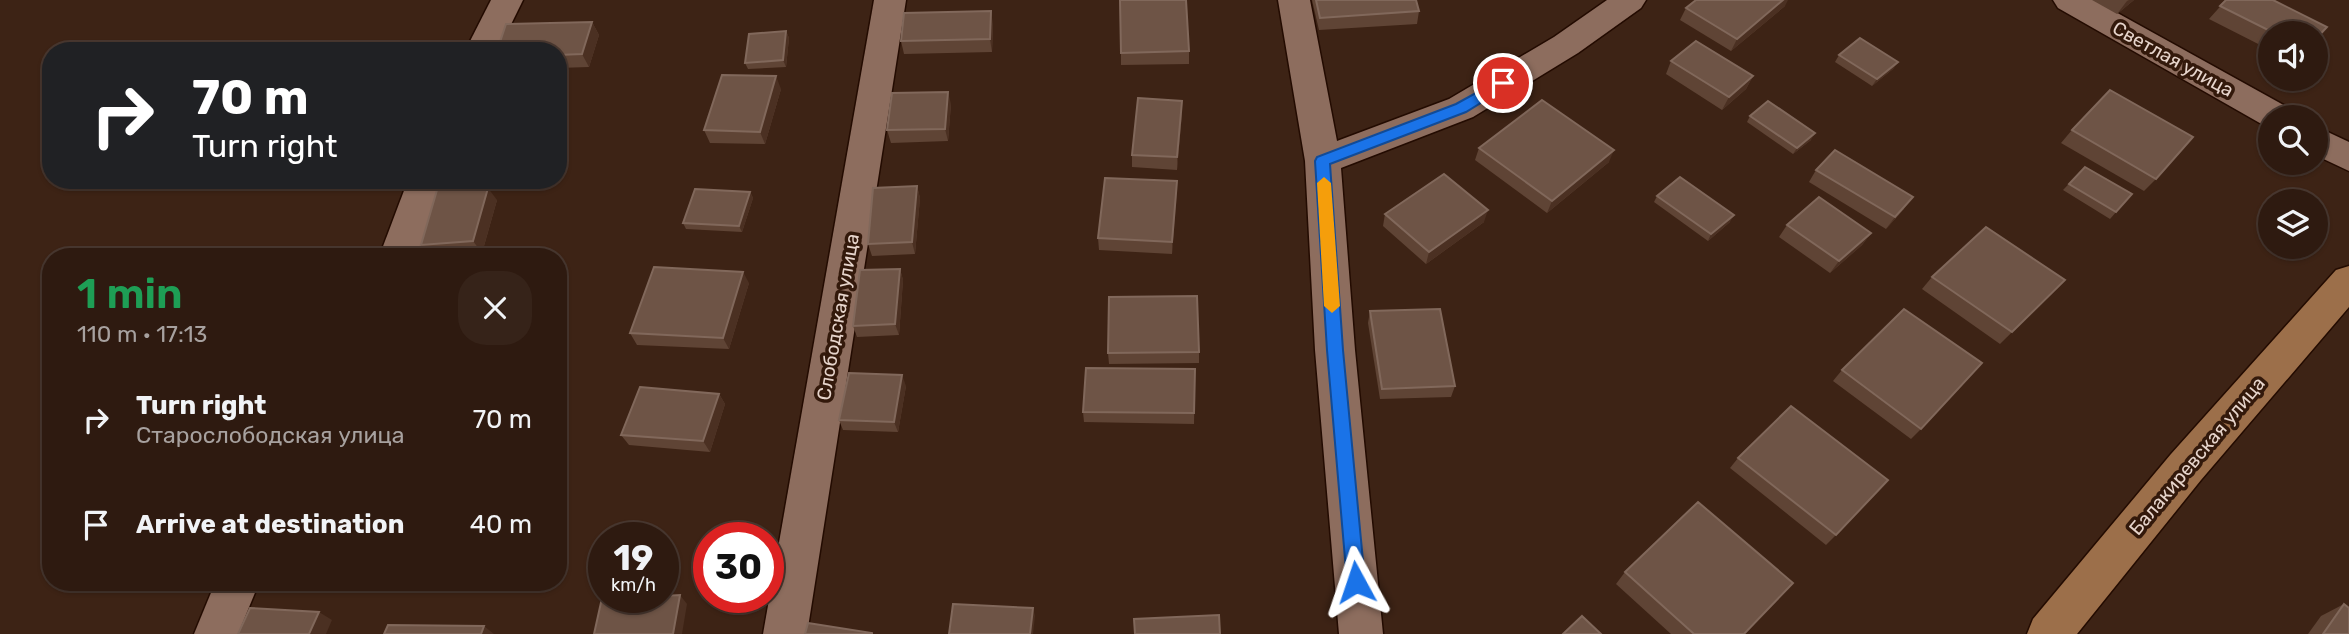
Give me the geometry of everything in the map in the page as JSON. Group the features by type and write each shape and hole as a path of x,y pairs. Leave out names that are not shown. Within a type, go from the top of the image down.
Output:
{"street":[{"path":"486,42 507,0"},
{"name":"Слободская улица","path":"785,634 890,0"},
{"path":"1294,0 1323,161 1335,350 1361,634"},
{"path":"1323,161 1461,108 1566,45 1630,0"},
{"name":"Светлая улица","path":"2069,0 2258,106"},
{"path":"2328,146 2349,158"},
{"path":"401,248 422,189"},
{"name":"Балакиревская улица","path":"2049,634 2186,467 2349,281"},
{"path":"216,634 234,591"}],"building":[{"path":"1120,0 1186,0 1189,51 1121,53"},
{"path":"1316,0 1416,0 1419,11 1320,18"},
{"path":"1696,0 1783,0 1737,39 1686,8"},
{"path":"2226,0 2273,0 2315,21 2258,21 2258,25 2220,6"},
{"path":"991,11 990,39 901,41 904,13"},
{"path":"592,22 582,54 567,55 567,42 500,42 506,24"},
{"path":"786,31 783,60 745,63 749,34"},
{"path":"1860,38 1898,62 1877,79 1839,55"},
{"path":"1696,41 1753,76 1729,97 1671,61"},
{"path":"722,75 776,76 760,132 704,130"},
{"path":"2110,90 2193,137 2156,179 2072,130"},
{"path":"948,92 945,129 887,130 892,93"},
{"path":"1138,98 1182,101 1177,157 1132,155"},
{"path":"1542,100 1614,150 1552,201 1479,148"},
{"path":"1768,101 1815,133 1797,148 1750,116"},
{"path":"1835,150 1913,197 1895,217 1816,170"},
{"path":"2085,167 2132,194 2116,212 2069,184"},
{"path":"1444,174 1488,210 1429,252 1385,214"},
{"path":"1680,177 1734,215 1711,234 1657,196"},
{"path":"1105,178 1177,181 1172,242 1098,238"},
{"path":"917,186 912,242 868,244 873,188"},
{"path":"488,189 473,241 421,245 437,190"},
{"path":"695,189 750,192 739,226 683,223"},
{"path":"1819,197 1871,233 1839,261 1787,225"},
{"path":"1986,227 2065,280 2012,332 1932,277"},
{"path":"654,267 743,272 723,338 630,333"},
{"path":"900,269 895,324 853,326 860,270"},
{"path":"1197,296 1199,352 1108,353 1109,297"},
{"path":"1440,309 1455,386 1382,389 1370,311"},
{"path":"1904,309 1982,363 1921,429 1842,370"},
{"path":"1086,368 1195,369 1194,413 1083,412"},
{"path":"849,373 902,375 894,422 839,420"},
{"path":"640,387 719,394 703,441 621,435"},
{"path":"1791,406 1888,480 1836,535 1738,458"},
{"path":"1698,502 1793,583 1744,634 1694,634 1625,572"},
{"path":"953,604 1033,608 1030,634 949,634"},
{"path":"2344,604 2349,608 2349,634 2323,634"},
{"path":"250,608 319,612 309,634 238,634"},
{"path":"599,613 677,613 673,634 594,634"},
{"path":"1219,615 1220,634 1135,634 1134,619"},
{"path":"1582,616 1601,634 1563,634"},
{"path":"808,623 872,633 872,634 805,634"},
{"path":"388,625 484,626 481,634 384,634"}],"slow traffic":[{"path":"1324,183 1332,306"}],"route":[{"path":"1356,582 1335,350 1323,161 1461,108 1503,83"}]}
